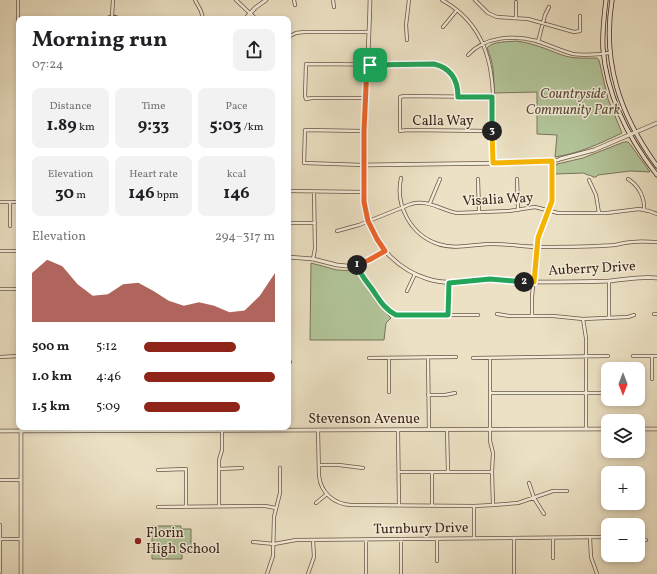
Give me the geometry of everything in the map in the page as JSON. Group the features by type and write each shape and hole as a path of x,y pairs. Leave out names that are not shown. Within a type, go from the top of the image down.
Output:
{"main road":[{"path":"606,0 604,54 610,87 629,135 657,175"},
{"path":"612,0 609,27 610,53 614,81 628,117 657,166"}],"street":[{"path":"18,0 19,16"},
{"path":"112,16 113,0"},
{"path":"195,0 202,16"},
{"path":"236,0 253,16"},
{"path":"248,16 266,0"},
{"path":"294,0 295,5"},
{"path":"334,0 334,7"},
{"name":"Auberry Drive","path":"370,0 365,98 364,192 368,221 385,251 397,262 415,274 430,280 449,283 498,279 534,282 609,281 636,277 657,278"},
{"path":"406,40 406,25 410,0"},
{"path":"442,0 457,10 472,25 483,44 490,63 493,163"},
{"path":"475,0 492,16 516,18 543,23 568,31 580,31 580,16"},
{"path":"516,2 516,18"},
{"path":"538,42 549,7"},
{"path":"443,27 457,10"},
{"path":"291,36 304,32 369,32"},
{"path":"468,55 476,47 495,39 505,38 520,38 538,42 577,54 610,53"},
{"path":"365,98 306,99 306,64 434,64 449,72 455,79 458,88 458,97"},
{"name":"Calla Way","path":"492,97 400,97 399,127 400,131 492,131"},
{"path":"364,131 305,130 304,163 364,165 552,161 594,150 657,123"},
{"path":"532,316 532,297 537,247 540,230 549,211 552,194 552,161"},
{"path":"401,178 399,192 402,207 409,221 416,230 429,240 440,244 455,247 481,244 537,247 616,245 633,242 657,242"},
{"path":"430,203 440,179"},
{"path":"478,179 479,211"},
{"path":"517,179 518,210"},
{"path":"628,179 634,183 641,193 644,202 644,210"},
{"path":"589,180 596,195 599,213"},
{"path":"291,191 364,192"},
{"path":"313,259 315,223 314,192"},
{"path":"0,202 16,202"},
{"path":"10,202 10,226"},
{"name":"Visalia Way","path":"338,231 417,202 430,203 453,212 509,211 535,207 562,213 599,213 644,210 657,214"},
{"path":"291,223 315,223"},
{"path":"0,252 16,251"},
{"path":"291,257 313,259 340,266 356,265 385,251"},
{"path":"356,265 362,277 380,302 395,315 478,315"},
{"path":"407,291 415,274"},
{"path":"609,281 609,317"},
{"path":"448,315 449,283"},
{"path":"0,289 16,289"},
{"path":"497,314 505,316 553,316 583,319 628,317 634,315"},
{"path":"583,319 586,338 586,429"},
{"path":"0,357 16,356"},
{"path":"473,358 608,356"},
{"path":"634,356 657,356"},
{"path":"652,356 652,379"},
{"path":"428,357 428,430"},
{"path":"369,358 456,357"},
{"path":"389,358 389,392"},
{"path":"490,358 490,441 493,453 493,505"},
{"path":"428,395 445,395 455,393"},
{"path":"490,393 601,393"},
{"name":"Stevenson Avenue","path":"0,431 16,429"},
{"name":"Stevenson Avenue","path":"222,430 601,429"},
{"path":"645,429 657,429"},
{"path":"21,430 21,574"},
{"path":"219,506 219,468 222,446 222,430"},
{"path":"318,430 318,465 320,482 326,494 333,500 344,505 493,505 518,503 554,491 567,491"},
{"path":"398,430 399,506"},
{"path":"447,430 448,471"},
{"path":"318,465 363,468"},
{"path":"219,468 242,468"},
{"path":"267,574 272,562 274,517 280,493 280,468"},
{"path":"158,470 186,469 186,507"},
{"path":"399,472 492,472"},
{"path":"432,472 432,505"},
{"path":"0,480 21,480"},
{"path":"529,483 534,498 544,514"},
{"path":"316,503 326,494"},
{"path":"158,507 265,506 276,508"},
{"path":"474,506 474,538"},
{"path":"0,525 0,572"},
{"path":"437,538 437,561"},
{"path":"514,538 514,574"},
{"path":"553,538 553,558"},
{"path":"590,538 591,557 597,574"},
{"name":"Turnbury Drive","path":"254,542 274,544 296,540 601,538"},
{"path":"0,539 21,539"},
{"path":"401,539 401,574"},
{"path":"308,574 314,557 313,540"},
{"path":"366,540 366,574"}],"green space":[{"name":"Countryside Community Park","path":"516,41 534,45 566,56 597,58 599,60 608,99 622,133 581,151 555,157 557,135 537,134 537,92 494,93 494,76 487,48 496,43"},
{"path":"624,142 628,142 630,144 650,172 630,171 598,175 596,177 584,173 555,174 555,167 557,164 583,158"},
{"path":"311,263 337,270 356,271 378,304 391,318 386,323 384,340 310,340"},
{"path":"152,526 181,526 181,529 191,529 191,553 182,553 182,559 152,559"}],"place":[{"name":"Florin High School","path":"138,541"}],"route":[{"path":"434,64 444,68 454,76 458,88 458,97 492,97 493,163 552,161 552,201 538,238 534,282 490,279 449,283 448,315 396,315 390,312 380,302 362,277 356,265 363,263 385,251 368,221 364,202 364,131 367,65 370,65 434,64"}]}
